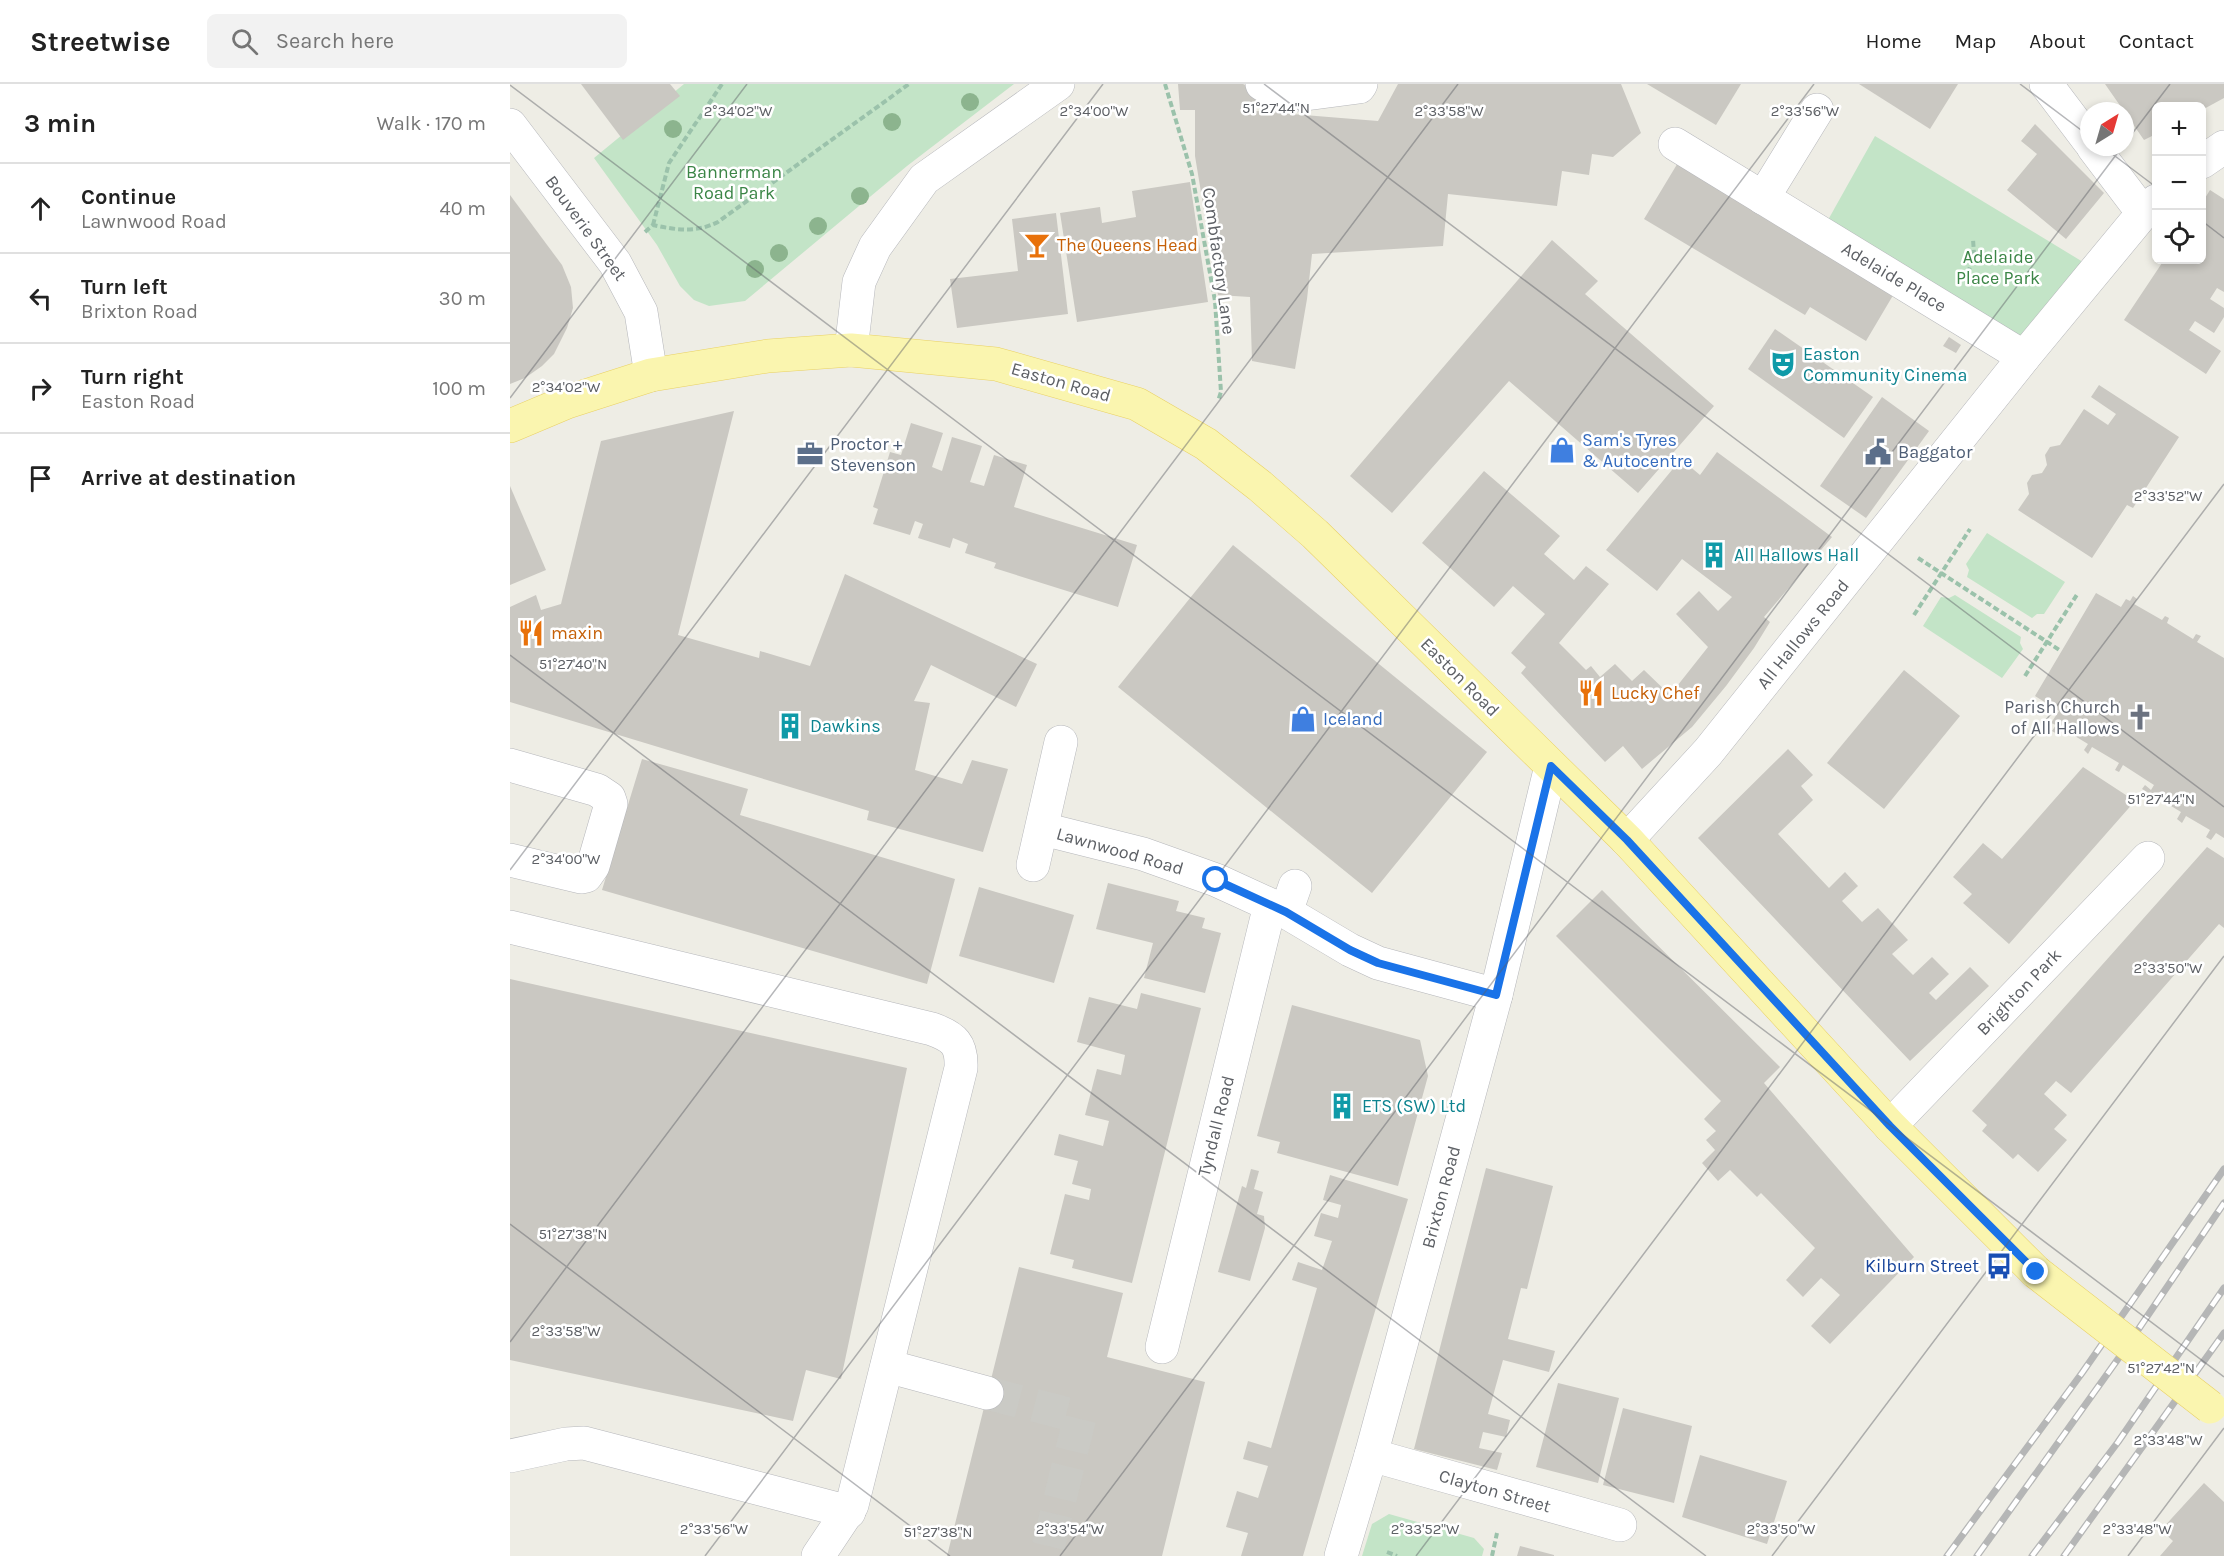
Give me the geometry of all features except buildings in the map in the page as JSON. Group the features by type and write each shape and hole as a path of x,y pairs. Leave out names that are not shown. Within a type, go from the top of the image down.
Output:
{"main road":[{"name":"Easton Road","path":"510,426 567,402 651,375 768,356 851,350 996,364 1137,404 1206,444 1260,486 1315,534 1627,840 1890,1126 2036,1272 2217,1414"}],"street":[{"path":"851,350 859,282 874,247 924,179 1058,84"},
{"path":"1262,84 1283,97 1359,87 1362,84"},
{"path":"2046,84 2080,129"},
{"path":"1763,198 1817,110"},
{"name":"Bouverie Street","path":"510,125 615,262 641,312 651,375"},
{"name":"Adelaide Place","path":"1675,144 2024,357"},
{"path":"2102,156 2150,207"},
{"name":"All Hallows Road","path":"1627,840 1708,752 2024,357 2150,207"},
{"name":"Lawnwood Road","path":"1033,865 1061,742"},
{"path":"510,765 597,790 609,798 611,804 593,866 588,875 581,877 510,860"},
{"name":"Brixton Road","path":"1341,1556 1371,1455 1496,995 1551,766"},
{"name":"Lawnwood Road","path":"1042,829 1143,854 1284,901 1350,950 1378,963 1496,995"},
{"name":"Brighton Park","path":"1890,1126 2148,858"},
{"name":"Tyndall Road","path":"1162,1347 1284,901"},
{"path":"510,927 932,1029 945,1034 957,1044 961,1068 849,1512 818,1556"},
{"path":"887,1366 987,1393"},
{"path":"510,1456 566,1444 584,1443 849,1512"},
{"name":"Clayton Street","path":"1371,1455 1620,1525"}],"path":[{"path":"615,262 653,225 669,163 722,84"},
{"path":"653,225 676,230 694,230 718,222 909,84"},
{"name":"Combfactory Lane","path":"1165,84 1192,174 1215,301 1221,392 1206,444"},
{"path":"1914,615 1970,529"},
{"path":"1882,535 2061,651"},
{"path":"2025,676 2078,593"}],"green space":[{"name":"Bannerman Road Park","path":"684,84 1014,84 907,166 745,301 709,306 694,300 680,286 657,245 594,158"},
{"name":"Adelaide Place Park","path":"1875,136 2083,262 2019,338 1828,220"},
{"path":"1987,533 2065,582 2044,614 2037,614 2032,618 1967,577 1969,570 1966,564"},
{"path":"1955,595 2021,637 2020,643 2023,649 2002,678 1923,626 1941,597 1949,598"},
{"path":"1389,1514 1474,1538 1484,1549 1482,1556 1362,1556 1372,1524"}],"tunnel":[{"path":"987,1393 1080,1417 1046,1556"}],"railway":[{"path":"1947,1556 2082,1373 2224,1169"},
{"path":"1977,1556 2123,1352 2224,1203"},
{"path":"2032,1556 2118,1442 2224,1288"},
{"path":"2064,1556 2224,1333"}],"place":[{"name":"The Queens Head","path":"1037,245"},
{"name":"Easton Community Cinema","path":"1783,364"},
{"name":"Sam's Tyres & Autocentre","path":"1562,450"},
{"name":"Baggator","path":"1878,452"},
{"name":"Proctor + Stevenson","path":"810,454"},
{"name":"All Hallows Hall","path":"1714,555"},
{"name":"maxin","path":"531,633"},
{"name":"Lucky Chef","path":"1591,693"},
{"name":"Parish Church of All Hallows","path":"2140,717"},
{"name":"Iceland","path":"1303,719"},
{"name":"Dawkins","path":"790,726"},
{"name":"ETS (SW) Ltd","path":"1342,1106"},
{"name":"Kilburn Street","path":"1999,1266"}],"route":[{"path":"1216,880 1286,912 1350,950 1378,963 1496,995 1551,766 1627,840 1890,1126 2036,1272"}]}
